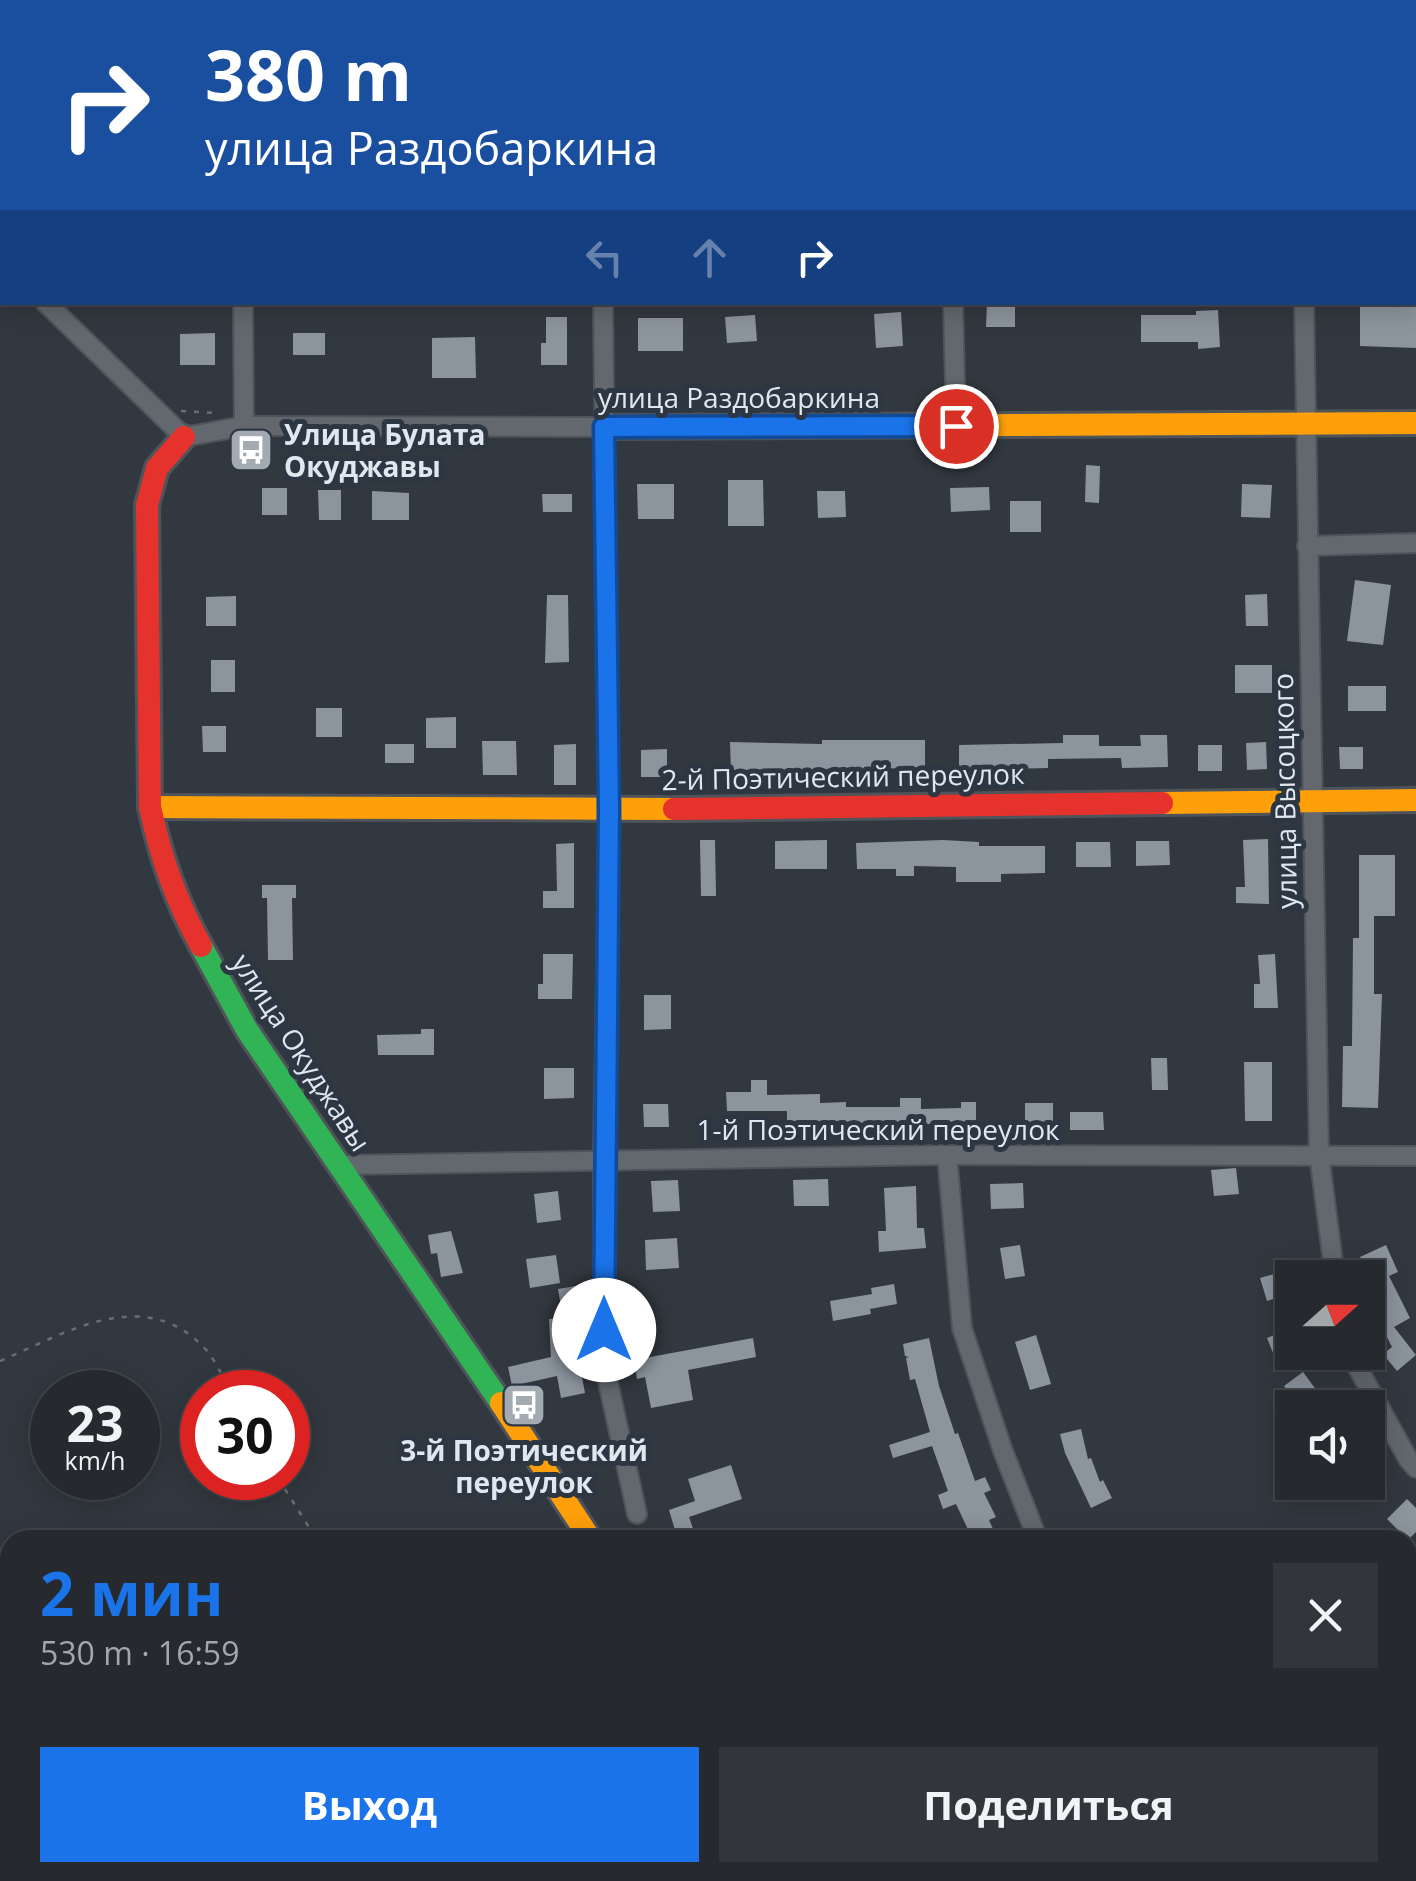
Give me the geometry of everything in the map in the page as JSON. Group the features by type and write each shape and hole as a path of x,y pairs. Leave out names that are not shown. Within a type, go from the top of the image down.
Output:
{"street":[{"path":"48,305 184,437"},
{"path":"243,305 244,426"},
{"path":"603,305 609,810 604,1364 637,1514"},
{"path":"954,305 956,426"},
{"name":"улица Высоцкого","path":"1304,305 1319,1154 1333,1260"},
{"name":"улица Раздобаркина","path":"184,437 244,426 1416,423"},
{"name":"улица Окуджавы","path":"184,437 157,468 147,505 150,807 167,873 214,975 246,1030 584,1530"},
{"path":"1307,546 1416,543"},
{"name":"2-й Поэтический переулок","path":"150,807 609,810 1416,800"},
{"path":"947,1155 962,1328 1034,1530"},
{"name":"1-й Поэтический переулок","path":"340,1165 947,1155 1416,1156"},
{"path":"1359,1370 1416,1468"}],"path":[{"path":"0,1361 112,1316 144,1317 178,1327 208,1353 218,1370"},
{"path":"292,1500 312,1530"}],"building":[{"path":"987,305 1015,305 1015,327 986,327"},
{"path":"1416,305 1416,348 1360,346 1360,307"},
{"path":"1218,310 1220,347 1198,349 1198,342 1141,342 1141,315 1196,315 1196,311"},
{"path":"901,312 903,346 876,348 874,314"},
{"path":"755,315 757,341 727,343 725,317"},
{"path":"546,317 567,317 567,365 541,365"},
{"path":"638,318 683,318 683,351 638,351"},
{"path":"215,333 215,365 180,365 180,334"},
{"path":"293,333 325,333 325,355 293,355"},
{"path":"475,337 476,378 432,378 432,338"},
{"path":"1086,465 1100,466 1099,503 1085,502"},
{"path":"728,480 763,480 764,526 728,526"},
{"path":"637,484 674,484 674,519 638,519"},
{"path":"1242,484 1272,485 1270,518 1241,517"},
{"path":"989,487 990,510 951,512 950,488"},
{"path":"262,488 287,488 287,515 262,515"},
{"path":"318,490 341,490 341,520 319,520"},
{"path":"372,491 409,493 409,520 372,520"},
{"path":"817,491 845,491 846,517 818,518"},
{"path":"542,494 572,494 572,512 543,512"},
{"path":"1010,501 1041,501 1041,532 1010,532"},
{"path":"1355,580 1391,585 1383,645 1347,641"},
{"path":"1267,594 1268,626 1246,626 1245,595"},
{"path":"547,595 568,595 569,662 545,663"},
{"path":"236,596 236,626 206,626 206,597"},
{"path":"211,660 235,660 235,692 211,692"},
{"path":"1235,665 1272,665 1272,693 1235,693"},
{"path":"1348,686 1386,686 1386,711 1348,711"},
{"path":"316,708 342,708 342,737 316,737"},
{"path":"456,717 456,748 426,748 426,718"},
{"path":"202,726 226,726 226,752 203,752"},
{"path":"1063,735 1099,735 1099,746 1141,746 1140,735 1167,735 1168,767 1122,768 1121,758 1048,759 1048,768 959,770 959,745 1063,743"},
{"path":"822,740 925,740 925,768 763,770 763,774 731,774 730,742 822,744"},
{"path":"482,741 516,741 517,775 483,775"},
{"path":"1266,742 1267,769 1247,770 1246,743"},
{"path":"385,744 414,744 414,763 385,763"},
{"path":"576,744 576,785 554,785 554,745"},
{"path":"1198,745 1222,745 1222,771 1198,771"},
{"path":"1339,747 1363,747 1363,769 1340,769"},
{"path":"667,749 667,777 641,777 641,750"},
{"path":"1268,839 1269,904 1236,903 1236,887 1245,887 1243,840"},
{"path":"700,840 715,840 716,896 701,896"},
{"path":"827,840 827,869 775,869 775,841"},
{"path":"1136,841 1169,841 1170,865 1136,866"},
{"path":"979,842 979,846 1045,846 1045,873 1001,874 1001,882 956,882 956,867 914,866 914,876 896,876 896,869 857,869 856,843"},
{"path":"1076,842 1110,842 1111,867 1076,867"},
{"path":"574,843 574,908 543,908 543,891 557,891 556,844"},
{"path":"1359,855 1395,855 1395,916 1374,916 1374,994 1382,994 1378,1108 1342,1107 1343,1046 1352,1046 1353,938 1359,938"},
{"path":"262,885 296,885 296,898 292,898 293,960 268,960 267,898 262,898"},
{"path":"543,954 573,954 572,999 538,999 538,984 543,984"},
{"path":"1275,954 1278,1008 1254,1008 1254,984 1260,984 1258,955"},
{"path":"644,995 671,995 671,1029 644,1030"},
{"path":"421,1029 434,1029 434,1055 378,1055 377,1035 421,1034"},
{"path":"1151,1058 1167,1058 1168,1090 1152,1090"},
{"path":"1244,1062 1272,1062 1272,1121 1245,1121"},
{"path":"544,1068 574,1068 574,1098 544,1099"},
{"path":"751,1080 767,1080 767,1095 820,1094 820,1103 846,1102 846,1107 900,1107 900,1098 921,1098 921,1109 961,1108 961,1102 976,1102 976,1130 934,1129 934,1124 882,1124 882,1132 859,1132 859,1127 838,1127 838,1121 787,1121 787,1111 727,1111 726,1092 751,1092"},
{"path":"1025,1103 1053,1103 1053,1122 1025,1122"},
{"path":"643,1104 668,1104 669,1127 644,1127"},
{"path":"1070,1112 1103,1112 1104,1130 1070,1130"},
{"path":"1236,1168 1239,1194 1214,1196 1211,1170"},
{"path":"828,1179 829,1206 794,1206 793,1180"},
{"path":"678,1180 680,1211 653,1212 651,1181"},
{"path":"1023,1183 1024,1208 991,1209 990,1184"},
{"path":"916,1186 917,1228 924,1228 926,1248 879,1252 878,1231 886,1231 884,1188"},
{"path":"558,1191 561,1220 537,1223 534,1194"},
{"path":"451,1231 463,1273 441,1277 437,1253 431,1254 428,1235"},
{"path":"677,1238 679,1268 646,1270 645,1240"},
{"path":"1020,1245 1025,1276 1005,1279 1000,1248"},
{"path":"1386,1245 1398,1272 1389,1276 1410,1318 1394,1327 1416,1355 1397,1371 1385,1356 1392,1347 1385,1333 1385,1260 1360,1257"},
{"path":"556,1255 560,1283 530,1288 526,1259"},
{"path":"1275,1274 1275,1298 1267,1301 1260,1278"},
{"path":"894,1284 897,1304 833,1321 830,1301 872,1294 871,1288"},
{"path":"582,1285 585,1298 575,1300 585,1393 561,1398 557,1376 512,1386 508,1367 551,1357 549,1319 563,1318 558,1289"},
{"path":"1036,1335 1051,1384 1030,1390 1015,1342"},
{"path":"1275,1335 1275,1358 1267,1338"},
{"path":"753,1338 756,1357 688,1370 693,1400 651,1408 645,1377 637,1379 634,1360"},
{"path":"929,1338 955,1434 958,1433 975,1481 985,1477 991,1490 984,1493 996,1517 989,1520 994,1530 968,1530 956,1504 943,1509 938,1495 948,1491 932,1446 893,1458 889,1445 930,1432 915,1379 910,1380 906,1358 909,1357 905,1356 903,1344"},
{"path":"1303,1372 1316,1390 1287,1390 1284,1386"},
{"path":"1081,1429 1088,1459 1091,1458 1100,1482 1103,1480 1112,1498 1091,1508 1060,1434"},
{"path":"731,1465 742,1499 689,1517 694,1530 675,1530 669,1510 695,1501 688,1479"},
{"path":"1407,1499 1416,1508 1416,1530 1398,1530 1387,1519"}],"traffic: fast":[{"path":"201,946 247,1030 501,1403"}],"traffic: slow":[{"path":"604,427 1416,423"},
{"path":"1162,803 1416,800"},
{"path":"150,807 674,809"},
{"path":"501,1403 584,1530"}],"traffic: jam":[{"path":"184,437 157,468 147,505 150,807 170,878 201,946"},
{"path":"674,809 1162,803"}],"place":[{"name":"Улица Булата Окуджавы","path":"251,450"},
{"name":"3-й Поэтический переулок","path":"524,1405"}],"route":[{"path":"604,1330 609,810 604,427 956,426"}]}
